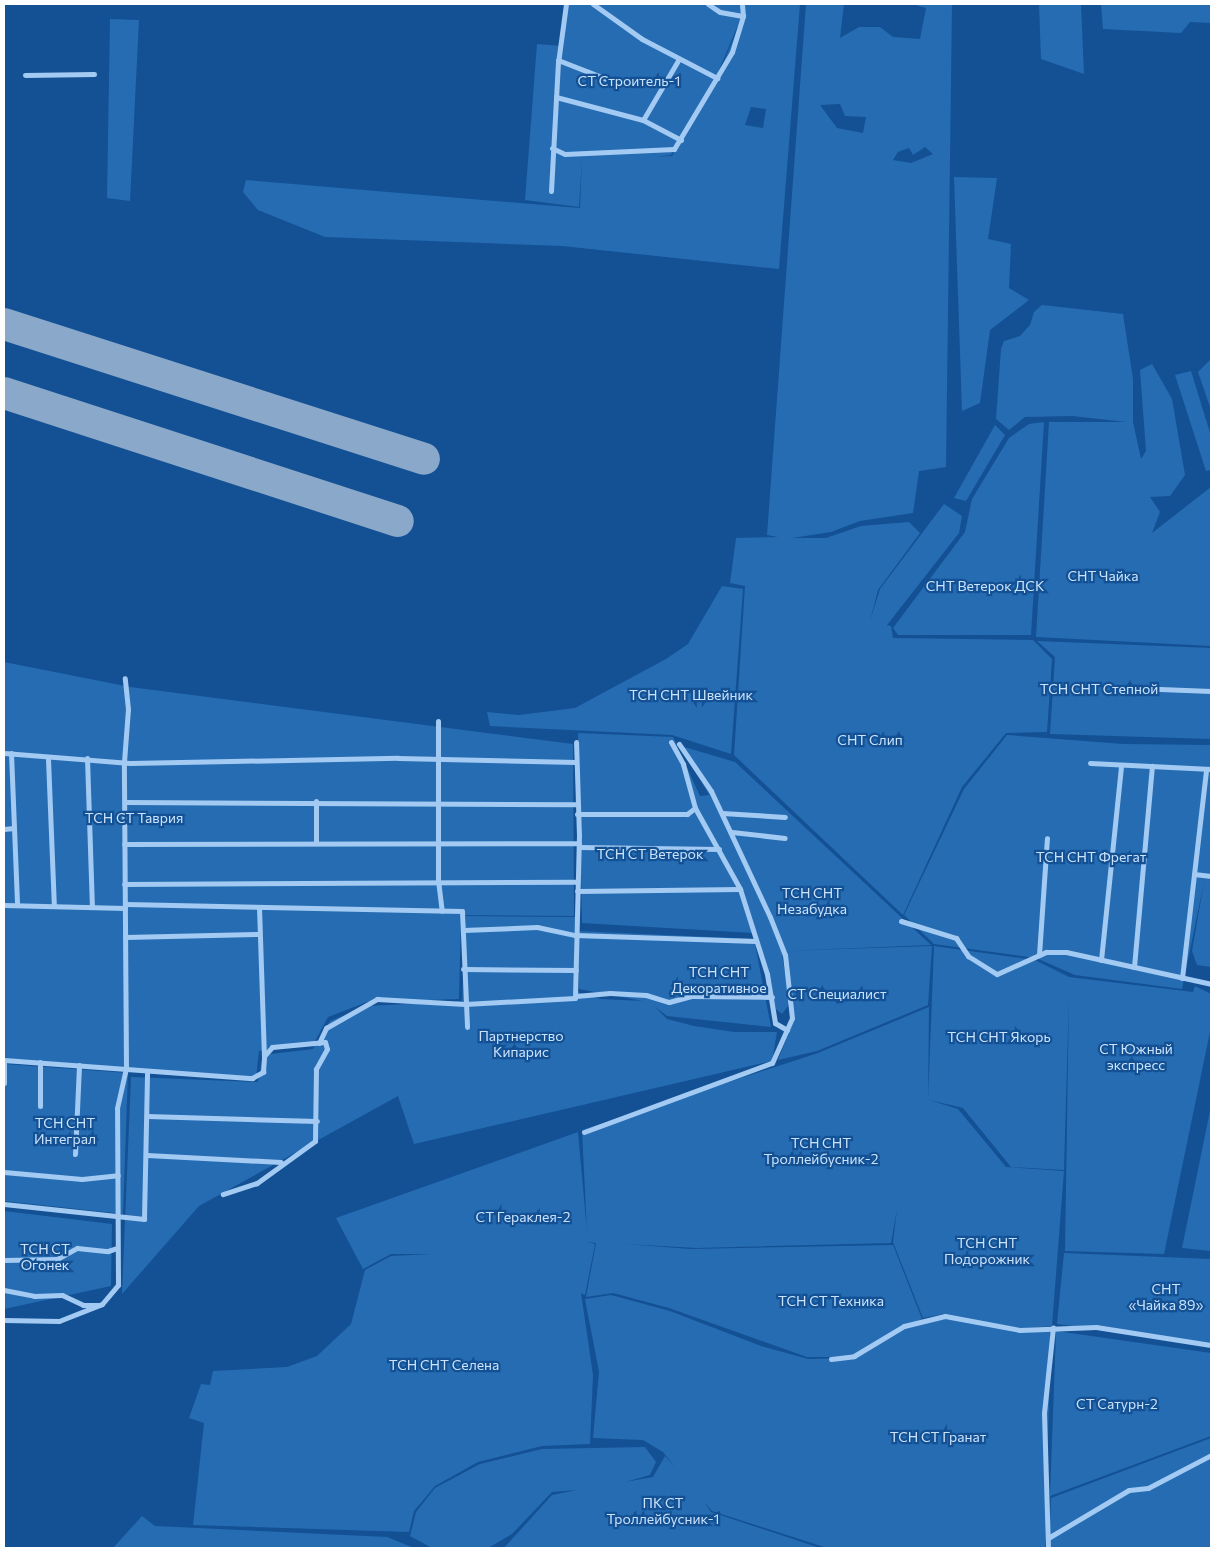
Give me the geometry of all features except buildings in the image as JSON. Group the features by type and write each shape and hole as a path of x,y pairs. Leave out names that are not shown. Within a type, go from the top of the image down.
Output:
{"street":[{"path":"551,191 558,60 566,4"},
{"path":"593,4 679,59 717,78"},
{"path":"708,4 720,12 742,16"},
{"path":"552,148 565,154 666,152 681,140 732,52 742,16 742,4"},
{"path":"643,120 679,59"},
{"path":"558,60 612,81"},
{"path":"25,75 94,74"},
{"path":"556,96 643,120 681,140"},
{"path":"4,1320 59,1321 102,1304 118,1285 117,1108 126,1068 124,762 128,714 125,678"},
{"path":"1134,688 1211,691"},
{"path":"438,721 438,880 442,911"},
{"path":"576,742 579,845 575,936 576,996"},
{"path":"671,742 683,764 695,808 740,889 772,997 775,1023 788,1030"},
{"path":"584,1132 772,1063 788,1030 794,1004 785,955 732,832 699,768 679,744"},
{"path":"4,753 48,759 86,758 124,762 570,759 576,762"},
{"path":"11,753 17,905"},
{"path":"86,758 92,906"},
{"path":"48,759 54,906"},
{"path":"1090,763 1209,769 1182,978"},
{"path":"1101,960 1121,765"},
{"path":"1134,967 1152,766"},
{"path":"125,802 316,801 438,804 578,804"},
{"path":"316,801 316,841"},
{"path":"577,814 687,814 695,808"},
{"path":"722,813 785,817"},
{"path":"4,829 14,828"},
{"path":"732,832 785,838"},
{"path":"1039,955 1047,838"},
{"path":"124,844 316,841 438,842 719,850"},
{"path":"1194,874 1211,876"},
{"path":"124,884 438,880 578,882"},
{"path":"577,891 740,889"},
{"path":"4,905 462,911 467,1027"},
{"path":"4,1083 4,1060 255,1078 262,1072 264,1056 258,934 259,907"},
{"path":"901,921 956,938 968,956 998,974 1039,955 1066,952 1211,984"},
{"path":"463,930 538,927 575,936 756,941"},
{"path":"125,937 258,934"},
{"path":"463,969 576,970"},
{"path":"319,1044 326,1028 377,999 465,1004 569,1002 576,996 610,993 646,995 669,1002 692,996 772,997"},
{"path":"223,1194 256,1183 282,1162 316,1140 316,1069 327,1047 323,1041 319,1044 272,1047 264,1056"},
{"path":"40,1062 40,1106"},
{"path":"75,1154 79,1065"},
{"path":"4,1204 140,1221 145,1218 147,1071"},
{"path":"147,1116 317,1121"},
{"path":"147,1155 282,1162"},
{"path":"4,1172 82,1179 118,1175"},
{"path":"4,1260 57,1259 77,1248 108,1251 117,1248"},
{"path":"4,1290 34,1296 62,1295 83,1305 102,1304"},
{"path":"831,1359 854,1356 904,1326 945,1316 1020,1330 1053,1327 1096,1327 1211,1345"},
{"path":"1048,1548 1044,1413 1053,1327"},
{"path":"1048,1538 1129,1490 1148,1488 1211,1455"}],"green space":[{"name":"СТ Строитель-1","path":"568,4 741,4 741,18 716,77 671,155 656,157 672,156 717,78 743,16 742,4 800,4 779,269 562,246 325,237 258,210 243,192 246,180 580,208 582,158 579,207 525,200 537,44 562,46","holes":["751,107 766,109 763,128 745,125"]},
{"name":"СНТ Слип","path":"806,4 844,4 840,38 859,27 880,27 893,37 920,39 926,8 912,4 952,4 946,467 919,471 913,513 860,521 831,532 792,538 826,538 861,526 909,522 920,533 878,590 870,621 880,589 944,504 962,516 959,533 887,625 891,626 893,638 1033,640 1052,659 1047,732 1006,733 962,787 903,915 734,755 745,586 730,583 736,538 778,537 767,535","holes":["840,104 845,116 866,117 863,133 837,128 820,105","925,147 933,154 911,163 893,160 898,152 909,148 913,155"]},
{"path":"1039,4 1081,4 1084,74 1041,59"},
{"path":"1101,4 1211,4 1211,23 1190,22 1181,33 1103,29"},
{"path":"110,19 139,20 130,201 107,198"},
{"path":"954,177 997,178 988,239 1011,244 1009,288 1029,300 990,330 980,403 962,411"},
{"name":"СНТ Чайка","path":"1042,305 1123,314 1133,379 1133,422 1141,459 1146,451 1140,370 1152,364 1172,399 1185,475 1170,496 1150,497 1160,512 1152,533 1211,487 1211,646 1036,637 1049,422 1127,422 1072,416 1025,417 1009,430 996,419 1001,349 1004,341 1020,336 1030,325 1034,312"},
{"path":"1210,360 1211,362 1211,410 1198,372"},
{"path":"1191,371 1211,436 1211,470 1206,471 1175,375"},
{"name":"СНТ Ветерок ДСК","path":"1044,422 1031,635 898,635 893,628 965,532 972,499 1009,438 1029,424"},
{"path":"995,425 1005,435 966,501 954,498"},
{"name":"ТСН СНТ Швейник","path":"722,586 743,589 731,754 672,735 490,726 487,712 519,715 575,708 666,659 688,644"},
{"name":"ТСН СНТ Степной","path":"1037,641 1211,648 1211,739 1050,734 1055,657"},
{"name":"ТСН СТ Таврия","path":"4,662 130,687 573,744 574,916 461,915 459,999 367,1002 328,1017 314,1043 259,1051 256,1078 4,1063"},
{"path":"578,733 673,737 700,796 709,795 681,746 735,762 931,945 780,951 932,946 928,1005 817,1051 778,1060 795,1018 786,961 782,955 790,1003 782,1014 776,1009 753,933 582,923"},
{"name":"ТСН СНТ Фрегат","path":"1007,735 1123,744 1211,745 1211,967 1197,965 1192,951 1204,882 1182,989 1075,975 1036,958 934,944 904,915 964,789"},
{"name":"Партнерство Кипарис","path":"466,916 575,917 574,991 601,999 643,1001 579,989 578,931 754,939 771,1027 667,1016 655,1007 667,1019 694,1026 734,1032 777,1032 772,1061 414,1144 398,1096 199,1206 122,1294 131,1077 258,1082 263,1055 313,1049 330,1021 368,1006 462,1001"},
{"path":"934,946 1035,960 1069,977 1193,992 1195,986 1211,994 1211,1027 1164,1254 1065,1251 1069,996 1064,1170 1011,1167 963,1108 929,1100 958,1109 1006,1167 1064,1171 1052,1326 1020,1329 943,1314 923,1318 893,1242 897,1209 891,1243 697,1248 625,1244 690,1249 893,1245 922,1319 854,1354 832,1357 807,1357 669,1308 613,1293 586,1297 596,1243 587,1242 595,1244 585,1295 581,1293 593,1375 590,1444 542,1446 478,1462 435,1486 414,1511 409,1532 193,1525 204,1423 189,1418 201,1384 210,1385 213,1371 287,1367 317,1356 351,1324 365,1270 391,1256 432,1254 391,1254 363,1269 336,1218 578,1132 587,1232 582,1130 818,1053 929,1007 928,1100"},
{"name":"ТСН СНТ Интеграл","path":"4,1064 128,1073 123,1214 4,1201"},
{"path":"1211,1106 1211,1251 1182,1248"},
{"name":"ТСН СТ Огонек","path":"4,1211 112,1224 111,1286 4,1309"},
{"name":"СНТ «Чайка 89»","path":"1064,1253 1211,1259 1211,1345 1057,1324"},
{"name":"ТСН СТ Гранат","path":"611,1295 670,1311 761,1346 808,1359 854,1358 905,1327 945,1317 1020,1331 1051,1329 1045,1548 827,1548 712,1511 704,1502 711,1512 820,1548 504,1548 552,1495 577,1490 552,1492 512,1534 488,1548 432,1548 410,1536 416,1512 435,1488 480,1464 542,1449 645,1447 656,1462 650,1475 625,1482 653,1477 665,1456 675,1467 663,1452 643,1440 593,1438 599,1372 585,1299"},
{"name":"СТ Сатурн-2","path":"1056,1331 1211,1353 1211,1436 1050,1496"},
{"path":"1211,1438 1211,1548 1049,1548 1051,1498"},
{"path":"142,1516 155,1526 387,1537 414,1548 113,1548"}],"runway":[{"path":"4,324 424,459"},
{"path":"4,393 398,521"}],"park label":[{"name":"ТСН СТ Ветерок","path":"650,854"},
{"name":"ТСН СНТ Незабудка","path":"812,902"},
{"name":"ТСН СНТ Декоративное","path":"719,980"},
{"name":"СТ Специалист","path":"837,994"},
{"name":"ТСН СНТ Якорь","path":"999,1037"},
{"name":"СТ Южный экспресс","path":"1136,1058"},
{"name":"ТСН СНТ Троллейбусник-2","path":"821,1152"},
{"name":"СТ Гераклея-2","path":"523,1217"},
{"name":"ТСН СНТ Подорожник","path":"987,1252"},
{"name":"ТСН СТ Техника","path":"831,1301"},
{"name":"ТСН СНТ Селена","path":"444,1365"},
{"name":"ПК СТ Троллейбусник-1","path":"663,1512"}]}
